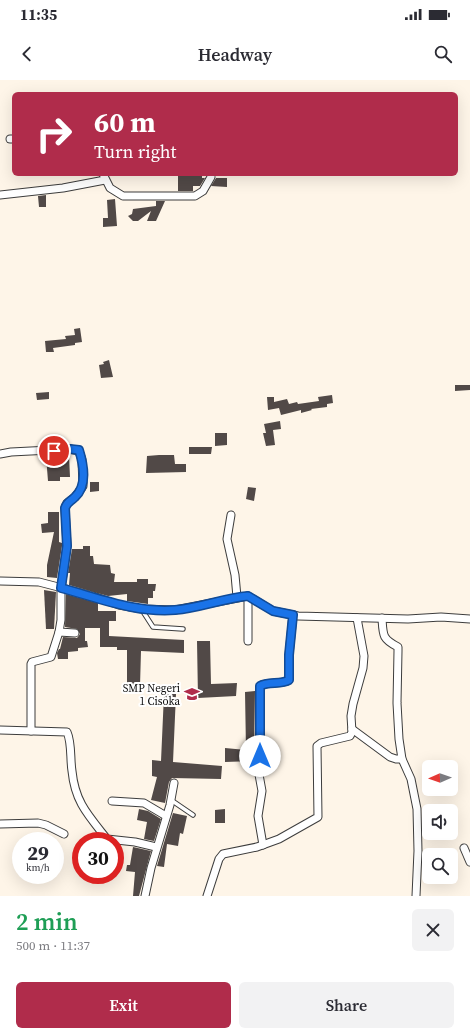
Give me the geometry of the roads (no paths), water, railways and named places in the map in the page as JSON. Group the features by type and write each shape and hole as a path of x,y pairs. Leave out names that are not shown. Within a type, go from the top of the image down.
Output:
{"street":[{"path":"0,195 63,188 104,177 113,190 123,196 195,196 203,191 211,178"},
{"path":"0,454 11,452 70,449 79,450 82,460 83,486 75,497 67,503 65,508 67,546 61,588 61,620 59,632 51,657 32,662 31,664 31,731"},
{"path":"232,515 227,538 235,575 237,597"},
{"path":"0,581 39,582 113,604 142,609 175,610 248,596 273,611 293,615 408,619 441,617 470,618"},
{"path":"248,596 248,640"},
{"path":"263,845 258,816 262,791 258,769 260,756 260,686 268,683 286,682 289,680 289,655 293,615"},
{"path":"207,896 219,859 223,854 263,845 279,839 318,817 317,746 320,743 350,736 352,729 352,710 363,668 364,656 357,618"},
{"path":"382,618 382,632 387,641 398,647 397,703 399,739 402,759 411,779 416,809 418,851 416,896"},
{"path":"59,632 75,633"},
{"path":"352,729 390,757 402,759"},
{"path":"0,730 68,732 75,791 79,802 106,839 135,842 156,847"},
{"path":"145,896 156,847 172,800 174,783"},
{"path":"112,801 144,803 166,816"},
{"path":"0,824 38,823 60,832"},
{"path":"464,848 470,862"}],"lane":[{"path":"142,609 153,627 183,629"},
{"path":"172,800 193,815"}],"place":[{"name":"SMP Negeri 1 Cisoka","path":"192,694"}]}
